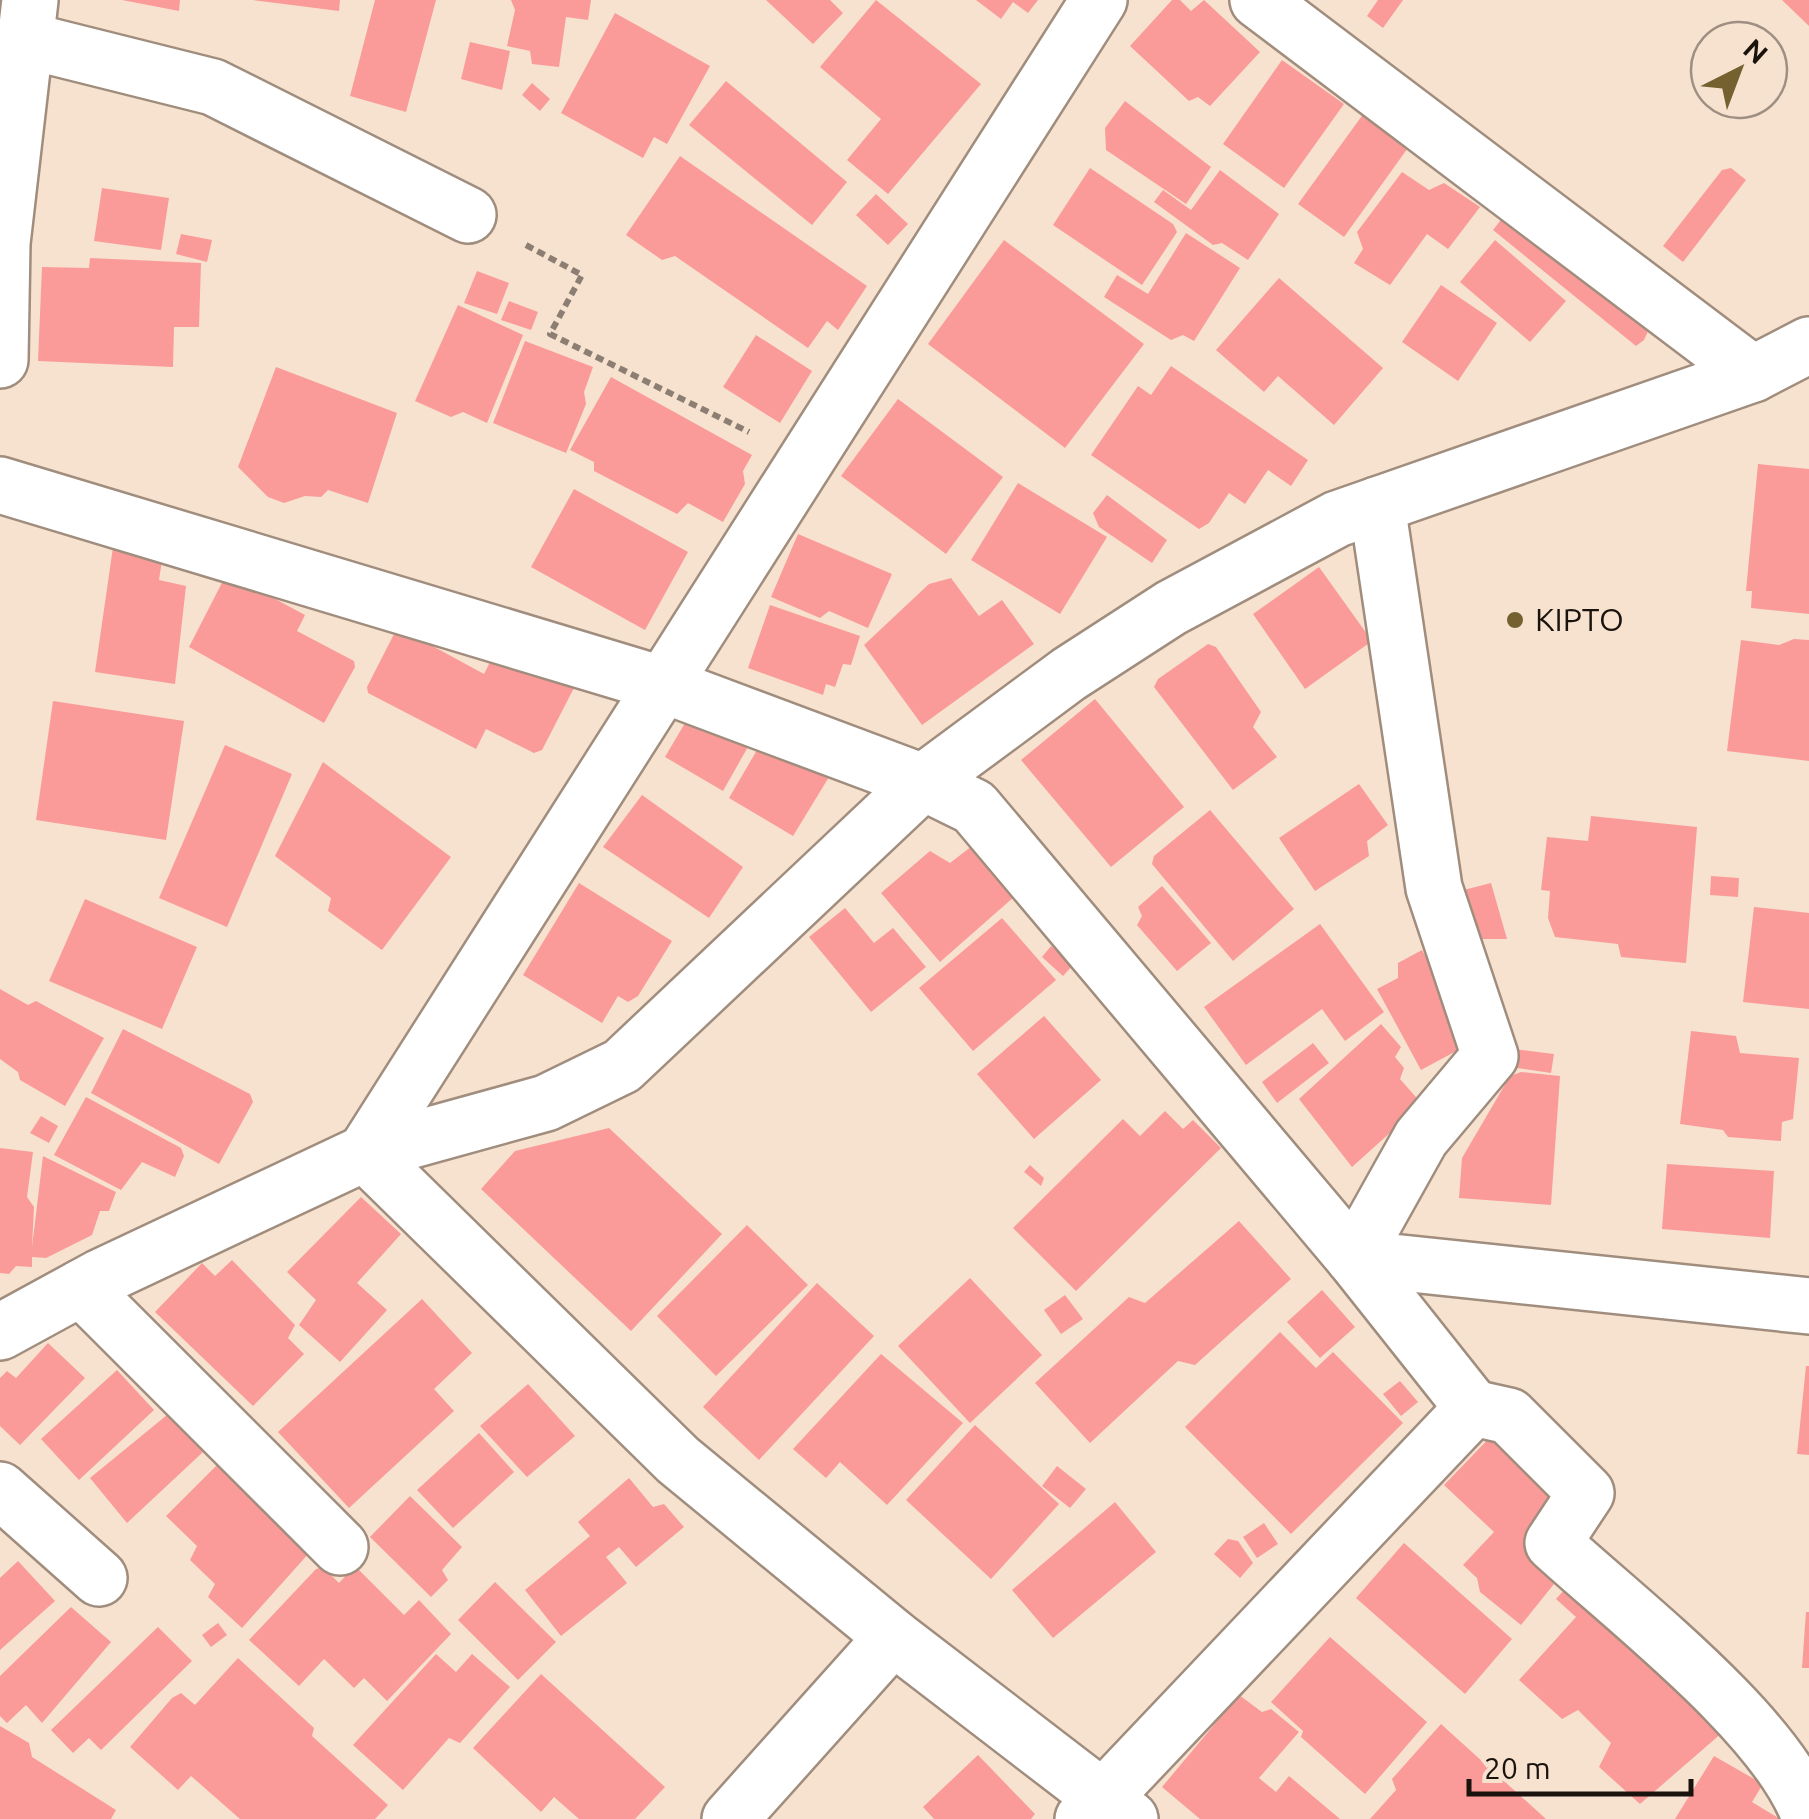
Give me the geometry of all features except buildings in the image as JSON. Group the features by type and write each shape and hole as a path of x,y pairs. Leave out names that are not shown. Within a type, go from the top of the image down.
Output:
{"street":[{"path":"365,1152 1098,0"},
{"path":"1258,0 1754,374"},
{"path":"0,360 2,243 27,20 213,87 468,215"},
{"path":"0,1332 81,1288 365,1152 546,1104 622,1066 923,782 1069,674 1171,608 1337,519 1754,374 1809,345"},
{"path":"0,485 661,684 923,782 974,806 1354,1258 1473,1408 1509,1416 1586,1493 1553,1543 1751,1725 1803,1798 1809,1815"},
{"path":"1354,1258 1421,1138 1490,1056 1434,888 1377,505"},
{"path":"365,1152 678,1460 1104,1813 1473,1408"},
{"path":"1354,1258 1809,1306"},
{"path":"81,1288 340,1547"},
{"path":"0,1490 100,1578"},
{"path":"730,1819 894,1637"}],"path":[{"path":"468,215 582,275 550,334 804,459"}],"place":[{"name":"KIPTO","path":"1515,620"}]}
